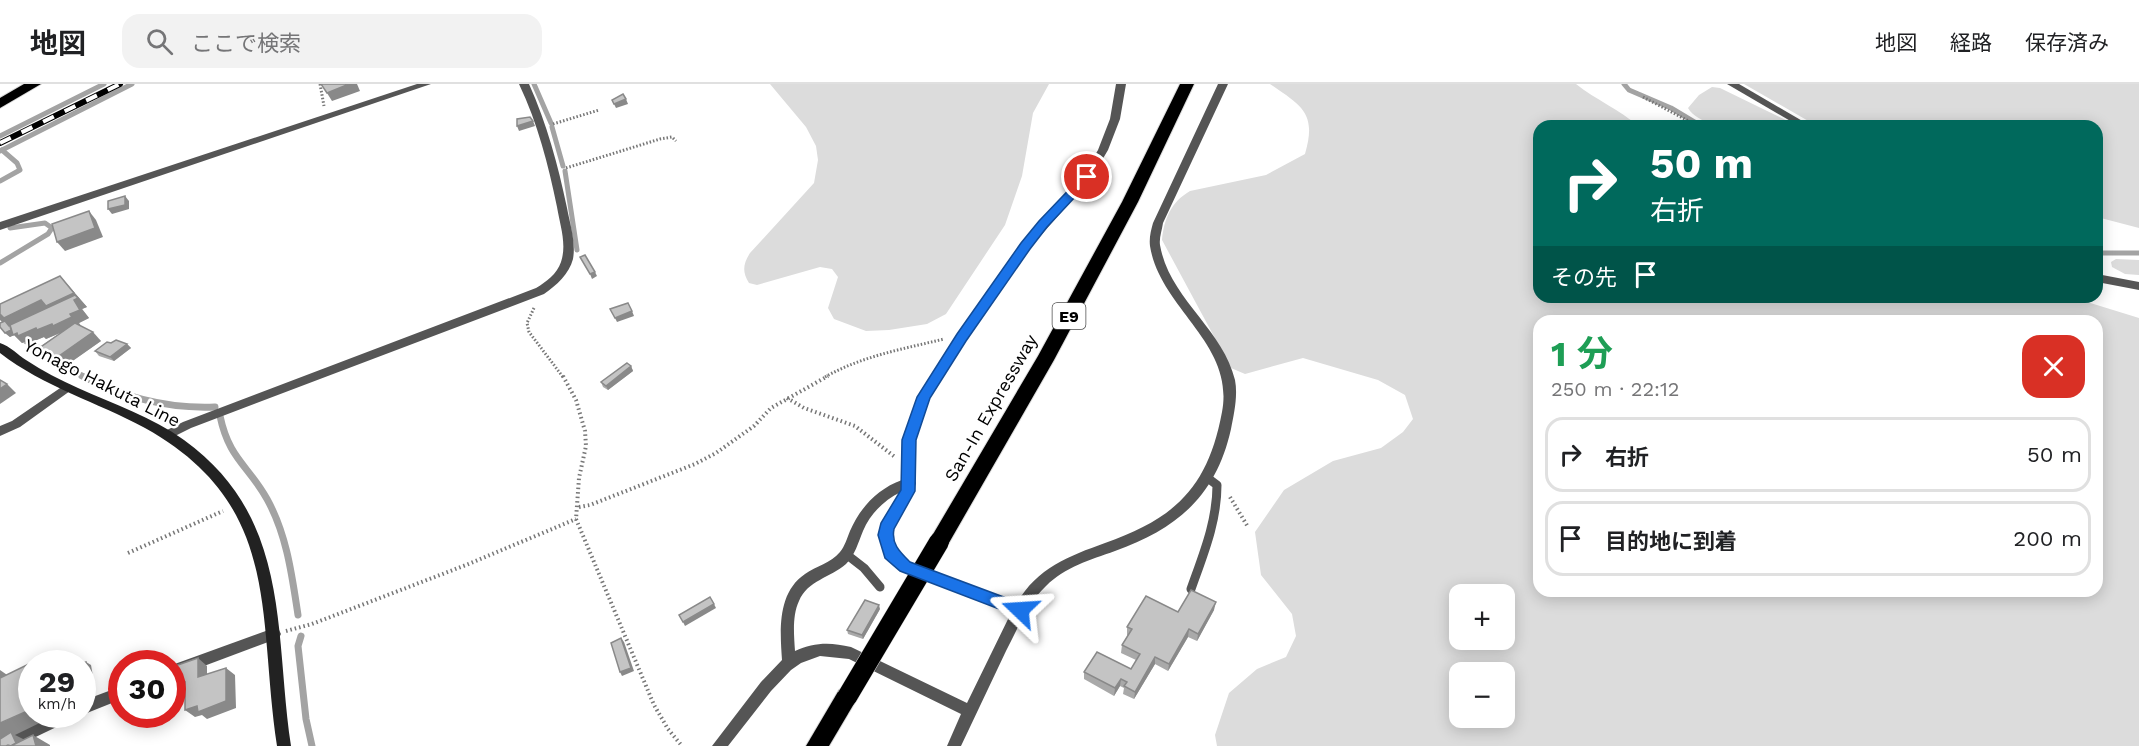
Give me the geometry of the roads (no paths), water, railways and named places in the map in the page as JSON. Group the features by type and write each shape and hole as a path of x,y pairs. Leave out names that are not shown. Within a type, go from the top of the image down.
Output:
{"highway":[{"name":"San-In Expressway","path":"817,746 1051,350 1130,202 1187,84"},
{"path":"0,104 25,86"}],"main road":[{"name":"Yonago Hakuta Line","path":"0,347 24,366 168,435 203,461 238,503 259,549 274,634 279,717 284,746"}],"street":[{"path":"0,226 426,84"},
{"path":"168,435 187,425 540,291 552,283 562,271 567,258 567,236 543,127 525,84"},
{"path":"1020,610 905,567 896,560 886,544 886,528 905,497 910,483 909,440 924,397 961,338 1043,224 1087,177 1103,150 1115,119 1121,84"},
{"path":"954,746 969,711 1030,592 1062,566 1136,538 1164,523 1184,509 1213,482 1231,399 1226,368 1164,274 1155,245 1158,223 1224,84"},
{"path":"1732,84 1795,120"},
{"path":"2103,279 2139,286"},
{"path":"0,431 16,424 66,388"},
{"path":"789,661 788,616 797,590 813,574 835,565 846,554 857,530 878,501 899,486 910,483"},
{"path":"186,667 274,634"},
{"path":"719,746 776,674 789,661 807,652 838,649 851,652 969,711"},
{"path":"2,746 39,728"}],"lane":[{"path":"1191,589 1212,527 1213,482"},
{"path":"846,554 864,568 880,587"}],"waterway":[{"path":"0,136 104,84"},
{"path":"0,151 132,84"},
{"path":"534,84 551,123"},
{"path":"1624,84 1629,90 1671,108 1691,120"},
{"path":"552,127 563,166"},
{"path":"0,181 20,170 17,163 2,150"},
{"path":"565,171 577,250"},
{"path":"0,263 48,234 52,228 45,223 10,228"},
{"path":"2103,253 2139,253"},
{"path":"73,371 85,377"},
{"path":"82,376 130,396 163,404 215,407"},
{"path":"220,416 228,442 260,487 274,513 288,556 298,615"},
{"path":"301,636 298,646 306,719 312,746"}],"railway":[{"path":"0,143 120,84"}]}
